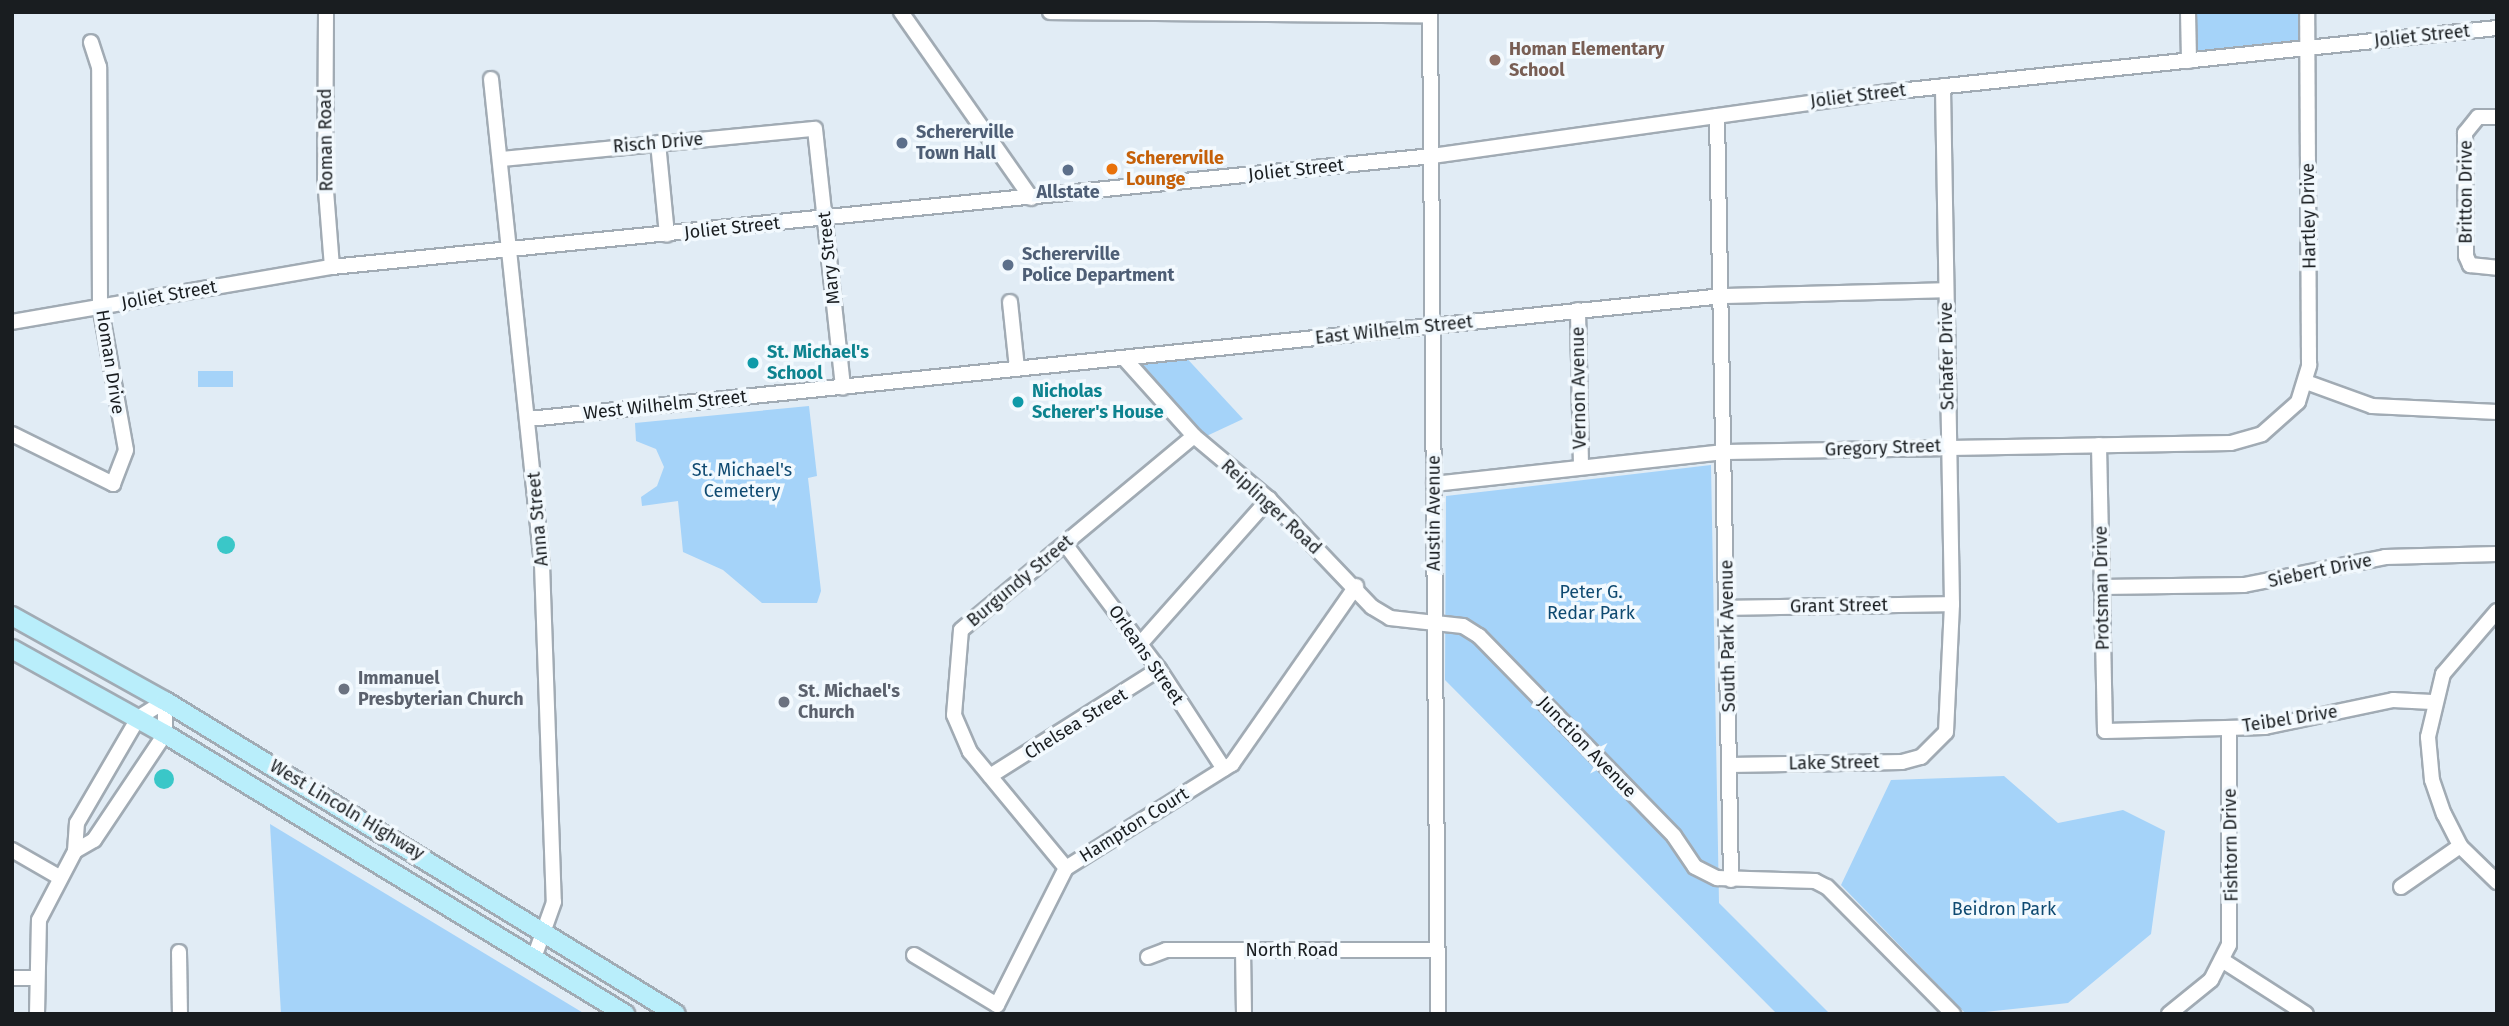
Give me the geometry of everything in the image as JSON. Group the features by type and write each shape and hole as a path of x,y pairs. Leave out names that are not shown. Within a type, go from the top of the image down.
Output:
{"main road":[{"name":"West Lincoln Highway","path":"12,616 165,701 548,930 676,1014"},
{"name":"West Lincoln Highway","path":"12,649 165,734 625,1014"}],"street":[{"name":"Roman Road","path":"326,12 325,178 332,267"},
{"path":"901,12 1031,198"},
{"path":"1050,12 1430,14"},
{"path":"2188,12 2189,61"},
{"name":"Hartley Drive","path":"2306,382 2307,12"},
{"name":"Austin Avenue","path":"1430,14 1438,1014"},
{"name":"Joliet Street","path":"12,322 332,267 1432,156 1942,86 2497,28"},
{"name":"Homan Drive","path":"12,434 113,484 126,450 100,306 99,67 91,42"},
{"name":"Anna Street","path":"491,79 529,419 545,630 554,902 548,930 534,958"},
{"name":"Schafer Drive","path":"1935,748 1950,710 1952,604 1942,86"},
{"name":"South Park Avenue","path":"1717,116 1726,452 1731,880"},
{"name":"Britton Drive","path":"2497,117 2478,117 2465,133 2466,256 2470,265 2497,268"},
{"name":"Risch Drive","path":"501,159 815,129"},
{"name":"Mary Street","path":"815,129 843,387"},
{"path":"658,143 667,235"},
{"name":"East Wilhelm Street","path":"843,387 1723,296 1946,290"},
{"path":"1010,302 1017,369"},
{"name":"Vernon Avenue","path":"1578,310 1581,467"},
{"name":"Reiplinger Road","path":"1124,358 1194,436 1269,499 1390,618 1435,623"},
{"path":"2306,382 2372,406 2497,412"},
{"name":"Gregory Street","path":"1434,484 1726,452 2231,443 2262,434 2284,419 2306,382"},
{"name":"West Wilhelm Street","path":"529,419 843,387"},
{"name":"Burgundy Street","path":"1066,868 970,752 954,715 961,630 1194,436"},
{"name":"Protsman Drive","path":"2099,445 2105,731"},
{"path":"1141,643 1269,499"},
{"name":"Orleans Street","path":"1065,544 1160,668 1224,769"},
{"name":"Siebert Drive","path":"2101,587 2244,585 2385,557 2497,554"},
{"name":"Hampton Court","path":"914,954 997,1005 1066,868 1224,769 1356,586"},
{"name":"Grant Street","path":"1727,608 1952,604"},
{"path":"2497,611 2457,654 2432,702 2432,780 2460,846 2497,882"},
{"name":"Junction Avenue","path":"1435,623 1463,626 1479,636 1674,836 1695,867 1731,880"},
{"name":"Chelsea Street","path":"990,776 1107,708 1160,668"},
{"name":"Teibel Drive","path":"2105,731 2229,729 2303,721 2393,700 2432,702"},
{"path":"37,1014 39,920 59,877 75,851 77,823 138,718 165,701"},
{"path":"75,851 94,840 165,734 165,701"},
{"name":"Fishtorn Drive","path":"2225,962 2232,920 2229,729"},
{"name":"Lake Street","path":"1730,765 1902,762 1935,748"},
{"path":"2401,887 2460,846"},
{"path":"12,850 59,877"},
{"path":"1731,880 1815,881 1827,887 1954,1014"},
{"name":"North Road","path":"1148,957 1166,950 1437,950"},
{"path":"1243,950 1244,1014"},
{"path":"179,952 180,1014"},
{"path":"2169,1014 2225,962 2306,1014"},
{"path":"12,978 37,978"}],"green space":[{"path":"2188,12 2307,12 2308,49 2189,61"},
{"path":"1181,352 1243,419 1198,440 1124,358"},
{"path":"198,371 233,371 233,387 198,387"},
{"name":"St. Michael's Cemetery","path":"809,406 817,476 808,478 821,591 817,603 762,603 723,570 683,552 678,501 642,506 641,497 657,486 664,467 656,449 636,441 635,423"},
{"name":"Peter G. Redar Park","path":"1711,465 1719,903 1830,1014 1777,1014 1445,680 1446,496"},
{"name":"Beidron Park","path":"2004,776 2058,823 2123,810 2165,831 2151,934 2068,1003 1966,1014 1841,885 1891,780"},
{"path":"270,824 585,1014 281,1014"}],"shaded area":[{"path":"226,536 232,539 235,545 232,551 226,554 220,551 217,545 220,539"},
{"path":"164,769 171,772 174,779 171,786 164,789 157,786 154,779 157,772"}],"place":[{"name":"Homan Elementary School","path":"1495,60"},
{"name":"Schererville Town Hall","path":"902,143"},
{"name":"Schererville Lounge","path":"1112,169"},
{"name":"Allstate","path":"1068,170"},
{"name":"Schererville Police Department","path":"1008,265"},
{"name":"St. Michael's School","path":"753,363"},
{"name":"Nicholas Scherer's House","path":"1018,402"},
{"name":"Immanuel Presbyterian Church","path":"344,689"},
{"name":"St. Michael's Church","path":"784,702"}]}
